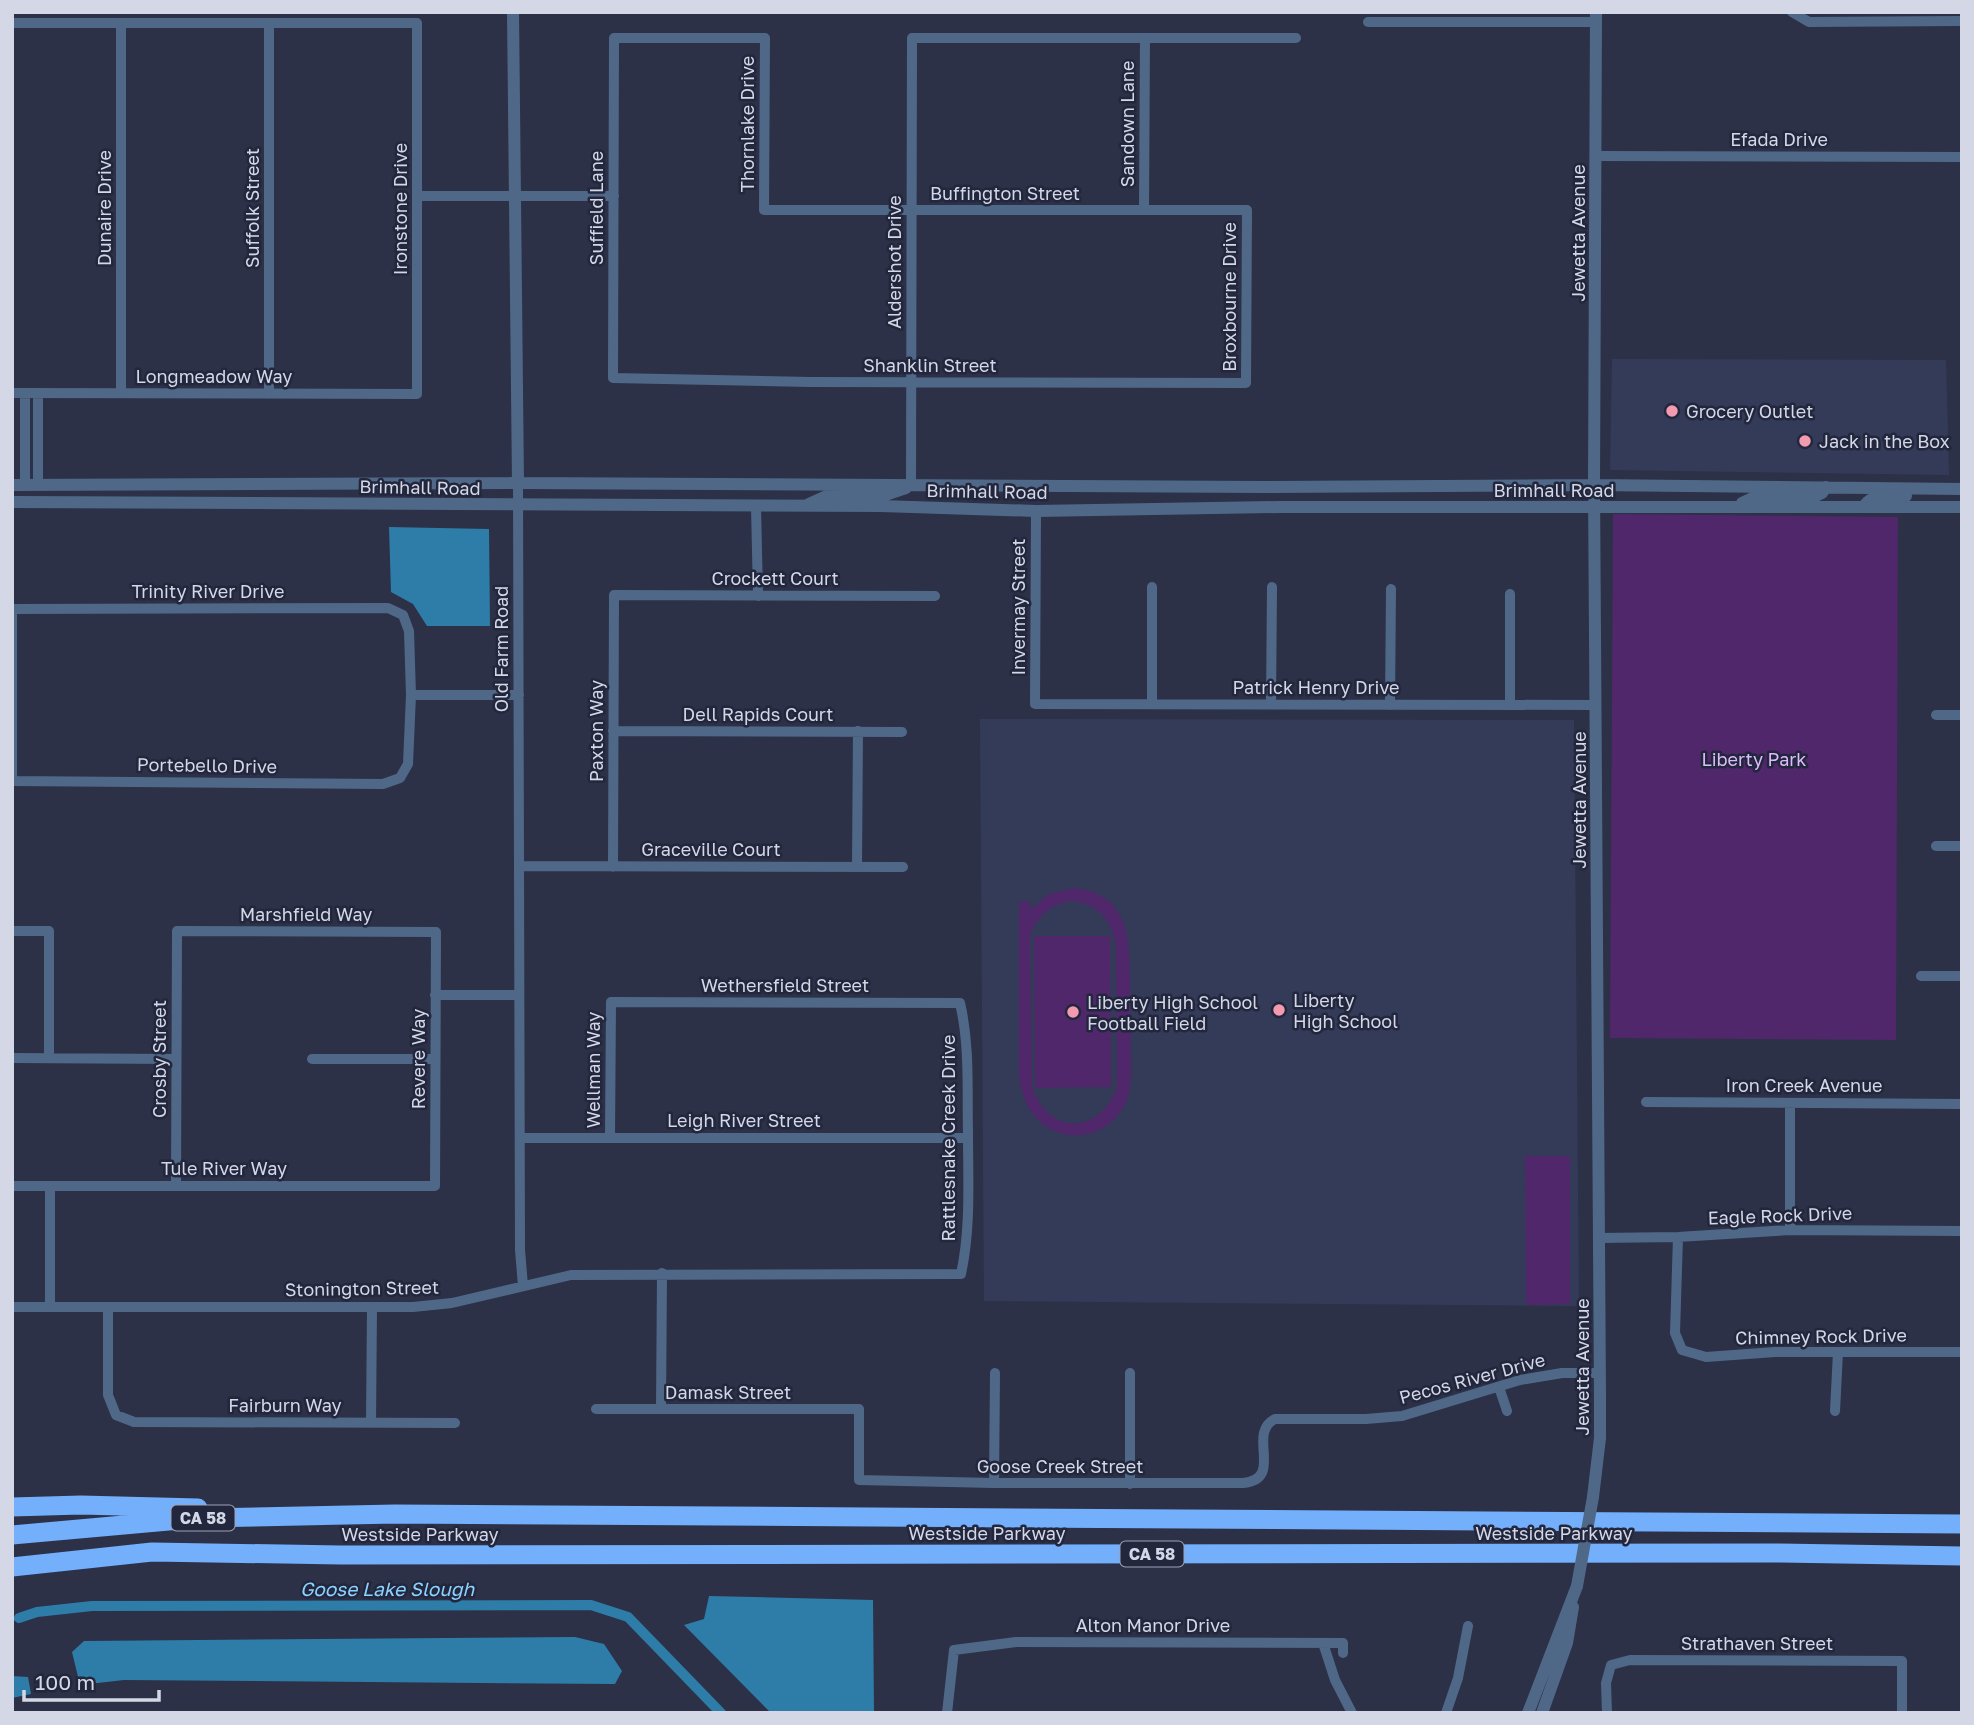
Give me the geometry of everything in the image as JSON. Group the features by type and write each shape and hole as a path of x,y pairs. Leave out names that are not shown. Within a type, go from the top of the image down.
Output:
{"highway":[{"path":"12,1507 145,1506 395,1514"},
{"name":"Westside Parkway","path":"12,1535 202,1518 395,1514 1962,1524"},
{"name":"Westside Parkway","path":"12,1567 152,1552 341,1555 1780,1553 1962,1556"},
{"path":"12,1580 113,1566 341,1555"}],"street":[{"name":"Old Farm Road","path":"513,12 518,483 520,1250 523,1286"},
{"path":"1792,12 1810,22 1853,17 1962,21"},
{"path":"1368,22 1596,17"},
{"name":"Jewetta Avenue","path":"1542,1713 1567,1643 1600,1438 1594,485 1596,17"},
{"path":"12,23 269,23"},
{"name":"Dunaire Drive","path":"121,23 121,393"},
{"name":"Ironstone Drive","path":"269,23 417,23 417,394"},
{"name":"Suffolk Street","path":"269,23 269,394"},
{"name":"Suffield Lane","path":"613,378 614,38 765,38"},
{"name":"Thornlake Drive","path":"764,210 765,38"},
{"name":"Aldershot Drive","path":"911,485 912,38 1145,38"},
{"path":"1145,38 1296,38"},
{"name":"Sandown Lane","path":"1144,210 1145,38"},
{"name":"Efada Drive","path":"1596,156 1962,157"},
{"path":"417,196 614,196"},
{"name":"Buffington Street","path":"764,210 1247,210"},
{"name":"Broxbourne Drive","path":"1246,383 1247,210"},
{"name":"Shanklin Street","path":"613,378 1246,383"},
{"name":"Longmeadow Way","path":"12,393 417,394"},
{"path":"25,485 26,393"},
{"path":"25,485 38,393"},
{"name":"Brimhall Road","path":"12,492 25,485 518,483 1594,485 1962,489"},
{"path":"806,506 831,494 885,495 902,491 911,485"},
{"path":"1735,506 1755,497 1815,497 1826,487"},
{"path":"1864,506 1875,497 1933,496 1947,489"},
{"name":"Brimhall Road","path":"12,502 806,506 1035,511 1279,507 1962,507"},
{"path":"756,506 758,596"},
{"name":"Invermay Street","path":"1035,511 1035,704"},
{"path":"1152,587 1152,704"},
{"path":"1271,704 1272,587"},
{"path":"1391,589 1391,705"},
{"path":"1510,594 1510,705"},
{"name":"Crockett Court","path":"614,595 935,596"},
{"name":"Paxton Way","path":"613,867 614,595"},
{"path":"12,608 12,781"},
{"name":"Trinity River Drive","path":"12,608 388,608 403,615 409,631 411,695"},
{"path":"411,695 519,695"},
{"name":"Portebello Drive","path":"12,781 383,784 400,778 408,764 411,695"},
{"name":"Patrick Henry Drive","path":"1035,704 1596,705"},
{"path":"1936,715 1962,715"},
{"name":"Dell Rapids Court","path":"613,731 902,732"},
{"path":"858,732 858,867"},
{"path":"1936,846 1962,846"},
{"name":"Graceville Court","path":"519,866 903,867"},
{"path":"12,931 49,931 49,1058"},
{"name":"Marshfield Way","path":"177,931 436,932"},
{"name":"Crosby Street","path":"176,1186 177,931"},
{"name":"Revere Way","path":"435,1186 436,932"},
{"path":"1921,976 1962,976"},
{"path":"435,995 519,995"},
{"name":"Wethersfield Street","path":"611,1002 960,1003"},
{"name":"Wellman Way","path":"610,1138 611,1002"},
{"name":"Rattlesnake Creek Drive","path":"960,1003 967,1045 968,1138 968,1232 961,1274"},
{"path":"12,1058 177,1059"},
{"path":"312,1059 435,1059"},
{"name":"Iron Creek Avenue","path":"1646,1102 1962,1104"},
{"path":"1790,1103 1790,1230"},
{"name":"Leigh River Street","path":"520,1138 968,1138"},
{"name":"Tule River Way","path":"12,1186 435,1186"},
{"path":"50,1186 50,1307"},
{"name":"Eagle Rock Drive","path":"1600,1238 1678,1237 1790,1230 1962,1231"},
{"name":"Chimney Rock Drive","path":"1678,1237 1675,1333 1682,1350 1706,1357 1775,1352 1962,1352"},
{"path":"661,1409 662,1273"},
{"name":"Stonington Street","path":"12,1307 432,1306 572,1275 961,1274"},
{"name":"Fairburn Way","path":"108,1307 108,1395 116,1415 134,1422 455,1423"},
{"path":"372,1307 372,1422"},
{"path":"1835,1411 1838,1352"},
{"path":"994,1483 995,1373"},
{"path":"1130,1373 1130,1484"},
{"name":"Pecos River Drive","path":"1259,1476 1265,1465 1264,1433 1270,1421 1281,1418 1366,1419 1402,1416 1541,1375 1600,1373"},
{"path":"1499,1387 1507,1411"},
{"name":"Damask Street","path":"596,1409 859,1409 859,1479"},
{"name":"Goose Creek Street","path":"859,1479 1130,1484 1243,1483 1259,1476"},
{"name":"Jewetta Avenue","path":"1528,1713 1577,1586"},
{"path":"1446,1713 1458,1678 1468,1626"},
{"name":"Alton Manor Drive","path":"947,1713 954,1650 1016,1642 1343,1643 1343,1653"},
{"path":"1323,1643 1335,1681 1352,1713"},
{"name":"Strathaven Street","path":"1607,1713 1606,1684 1611,1665 1630,1660 1902,1661 1902,1713"}],"shaded area":[{"path":"1612,359 1946,360 1949,475 1610,470"},
{"path":"389,527 489,529 490,626 427,626 413,604 391,592"},
{"name":"Liberty High School","path":"980,719 1574,720 1579,1306 984,1301"},
{"path":"709,1596 873,1600 874,1713 771,1713 684,1625 704,1619"},
{"path":"575,1637 604,1644 622,1671 615,1684 124,1680 80,1685 72,1652 84,1641"},
{"path":"12,1676 28,1677 31,1694 12,1698"}],"green space":[{"name":"Liberty Park","path":"1613,514 1898,517 1896,1040 1610,1038"},
{"path":"1073,888 1093,892 1108,901 1118,912 1128,943 1131,1077 1128,1097 1123,1108 1104,1128 1079,1135 1053,1130 1042,1123 1027,1105 1019,1079 1019,902 1030,901 1030,910 1049,894","holes":["1071,901 1080,902 1102,914 1111,928 1116,946 1117,1088 1109,1104 1098,1115 1074,1124 1061,1121 1050,1114 1040,1103 1032,1087 1030,934 1041,916 1051,908"]},
{"name":"Liberty High School Football Field","path":"1034,936 1110,936 1111,1087 1035,1088"},
{"path":"1525,1156 1570,1156 1570,1304 1526,1305"}],"waterway":[{"name":"Goose Lake Slough","path":"19,1618 37,1612 92,1606 591,1605 628,1617 721,1713"},
{"name":"Goose Lake Slough","path":"12,1620 19,1618"}],"place":[{"name":"Grocery Outlet","path":"1672,411"},
{"name":"Jack in the Box","path":"1805,441"},
{"name":"Liberty High School","path":"1279,1010"},
{"name":"Liberty High School Football Field","path":"1073,1012"}]}
